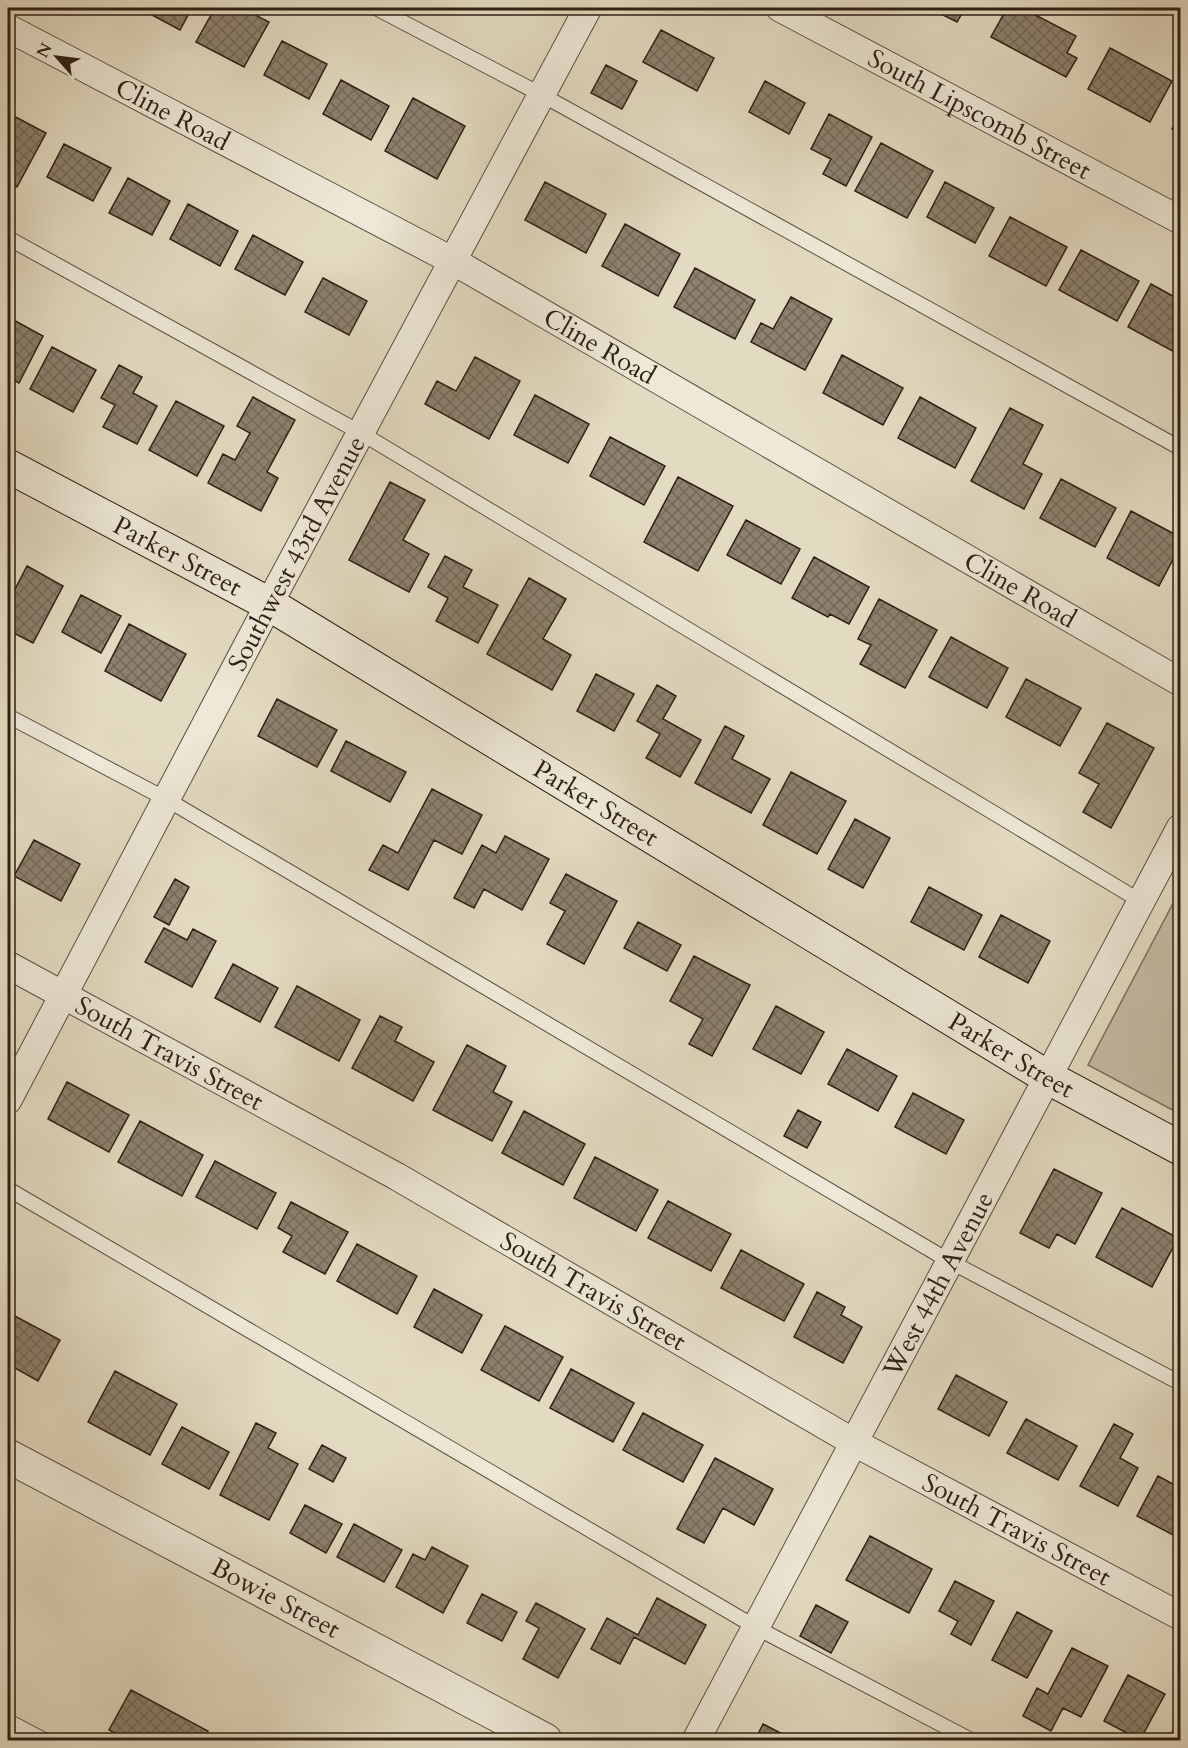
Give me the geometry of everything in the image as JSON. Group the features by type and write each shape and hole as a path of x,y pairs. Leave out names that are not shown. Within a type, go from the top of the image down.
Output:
{"main road":[{"name":"Parker Street","path":"8,466 269,604 1048,1078 1180,1148"},
{"name":"Bowie Street","path":"8,1456 545,1740"}],"street":[{"name":"Southwest 43rd Avenue","path":"8,1100 269,604 588,8"},
{"name":"South Lipscomb Street","path":"780,8 1180,220"},
{"name":"Cline Road","path":"8,28 453,261 1180,682"},
{"name":"West 44th Avenue","path":"696,1740 1180,828"},
{"name":"South Travis Street","path":"8,965 396,1176 855,1443 1180,1616"}],"lane":[{"path":"376,8 542,94 1180,448"},
{"path":"8,238 361,433 1142,902"},
{"path":"8,716 166,799 951,1262 1180,1383"},
{"path":"8,1189 757,1628 971,1740"},
{"path":"8,1721 44,1740"}],"shaded area":[{"path":"1180,890 1180,1114 1088,1065"}],"building":[{"path":"139,8 192,8 180,30"},
{"path":"215,8 242,8 269,22 244,67 196,42"},
{"path":"929,8 965,8 957,22"},
{"path":"1007,8 1022,8 1076,36 1067,53 1077,58 1066,77 991,37"},
{"path":"661,30 714,58 697,91 643,62"},
{"path":"282,41 327,64 309,99 264,75"},
{"path":"1110,48 1172,81 1150,122 1088,89"},
{"path":"606,65 637,81 622,109 591,93"},
{"path":"341,80 389,106 371,140 323,114"},
{"path":"765,81 805,103 789,134 749,112"},
{"path":"413,98 465,126 437,179 385,151"},
{"path":"8,113 46,133 17,187 8,181"},
{"path":"829,114 872,137 846,186 823,174 831,159 811,149"},
{"path":"1180,114 1180,134 1172,129"},
{"path":"881,143 933,171 907,218 855,191"},
{"path":"64,144 111,168 93,201 47,177"},
{"path":"128,178 170,201 152,235 109,213"},
{"path":"545,182 606,214 586,253 525,220"},
{"path":"945,182 994,208 975,243 927,217"},
{"path":"188,204 238,231 220,266 170,239"},
{"path":"1010,217 1067,247 1046,286 989,256"},
{"path":"625,224 680,254 658,296 602,266"},
{"path":"253,235 303,262 285,295 235,269"},
{"path":"1081,250 1139,281 1117,321 1059,290"},
{"path":"695,268 755,300 735,339 674,307"},
{"path":"323,278 367,301 349,335 305,312"},
{"path":"1151,284 1180,300 1180,355 1128,327"},
{"path":"791,297 832,319 805,370 751,342 761,323 773,329"},
{"path":"8,317 43,336 19,383 8,377"},
{"path":"52,347 96,370 73,412 30,389"},
{"path":"842,355 903,388 883,425 823,393"},
{"path":"475,357 520,381 489,439 425,404 437,381 456,391"},
{"path":"119,365 142,377 133,393 157,406 137,444 103,427 115,405 101,398"},
{"path":"535,395 589,424 568,463 514,435"},
{"path":"253,397 295,420 267,472 278,478 261,511 208,483 223,454 235,460 250,433 237,426"},
{"path":"920,397 976,428 955,468 898,438"},
{"path":"176,401 224,426 197,476 149,450"},
{"path":"1010,408 1043,425 1023,464 1042,474 1024,509 971,481"},
{"path":"610,437 665,466 644,505 590,476"},
{"path":"678,477 733,506 698,571 644,542"},
{"path":"1061,479 1116,508 1095,547 1040,518"},
{"path":"390,482 425,500 403,540 429,554 409,592 349,560"},
{"path":"1131,511 1180,537 1180,546 1159,586 1107,558"},
{"path":"746,520 800,549 781,584 727,555"},
{"path":"445,556 472,570 463,587 498,605 478,643 436,621 448,598 428,587"},
{"path":"814,557 869,587 849,624 830,614 828,617 792,598"},
{"path":"27,566 63,586 33,643 8,630 8,591 13,593"},
{"path":"529,578 566,599 543,639 571,655 552,690 487,654"},
{"path":"81,595 121,616 101,653 62,632"},
{"path":"879,599 937,630 905,688 860,664 871,645 858,639"},
{"path":"129,624 186,654 161,701 105,671"},
{"path":"951,637 1008,668 987,708 929,677"},
{"path":"596,674 634,694 614,731 577,711"},
{"path":"1026,679 1081,708 1060,746 1006,717"},
{"path":"657,685 676,696 663,719 701,740 680,777 646,758 660,734 637,721"},
{"path":"277,699 337,730 317,767 258,736"},
{"path":"1107,723 1154,748 1111,828 1083,812 1099,784 1079,773"},
{"path":"725,726 744,736 732,759 770,779 751,813 695,783"},
{"path":"346,741 406,772 390,802 331,771"},
{"path":"791,772 846,801 817,854 763,825"},
{"path":"432,789 482,815 462,854 434,840 408,890 369,870 383,845 398,853"},
{"path":"855,819 890,838 863,888 828,869"},
{"path":"505,836 549,859 522,910 484,889 474,908 454,898 482,845 496,853"},
{"path":"34,840 80,864 61,901 14,876"},
{"path":"566,874 617,901 584,964 547,944 565,911 550,903"},
{"path":"175,879 189,887 169,925 154,917"},
{"path":"929,887 982,915 964,950 911,922"},
{"path":"1001,915 1050,941 1028,983 979,957"},
{"path":"638,922 681,945 667,971 624,948"},
{"path":"164,928 187,940 193,929 216,941 192,987 145,962"},
{"path":"694,956 750,985 712,1056 689,1044 703,1019 670,1001"},
{"path":"233,964 278,988 260,1022 215,998"},
{"path":"297,986 360,1020 339,1061 275,1027"},
{"path":"776,1006 824,1032 801,1074 753,1049"},
{"path":"380,1016 402,1027 395,1041 434,1062 413,1101 352,1068"},
{"path":"467,1045 506,1066 493,1092 512,1102 492,1141 433,1110"},
{"path":"847,1049 897,1076 878,1111 828,1084"},
{"path":"67,1082 129,1115 109,1152 48,1119"},
{"path":"913,1093 964,1120 946,1154 895,1127"},
{"path":"798,1110 821,1122 807,1148 784,1136"},
{"path":"524,1111 585,1144 563,1185 502,1153"},
{"path":"140,1121 203,1155 182,1196 118,1162"},
{"path":"595,1157 658,1190 636,1231 574,1198"},
{"path":"215,1161 276,1193 257,1229 196,1197"},
{"path":"1054,1169 1102,1193 1075,1244 1057,1234 1049,1248 1020,1233"},
{"path":"668,1201 731,1234 711,1271 648,1238"},
{"path":"291,1202 348,1232 325,1274 283,1252 292,1236 278,1228"},
{"path":"1122,1208 1178,1238 1152,1287 1096,1257"},
{"path":"357,1244 417,1276 397,1314 337,1281"},
{"path":"741,1250 804,1284 784,1321 721,1288"},
{"path":"434,1289 482,1315 462,1353 414,1327"},
{"path":"817,1292 845,1307 841,1315 862,1327 843,1363 794,1337"},
{"path":"11,1314 60,1340 38,1381 8,1364 8,1320"},
{"path":"505,1326 563,1357 539,1401 481,1370"},
{"path":"571,1369 634,1403 613,1442 550,1408"},
{"path":"115,1371 177,1404 150,1455 88,1422"},
{"path":"956,1375 1007,1402 989,1436 938,1409"},
{"path":"643,1413 703,1445 683,1482 623,1450"},
{"path":"1026,1419 1077,1446 1058,1480 1007,1453"},
{"path":"256,1423 276,1433 268,1448 298,1464 269,1520 220,1495"},
{"path":"1114,1424 1133,1434 1120,1458 1138,1468 1118,1506 1080,1486"},
{"path":"182,1427 229,1452 209,1489 162,1464"},
{"path":"322,1445 346,1458 333,1482 309,1469"},
{"path":"715,1458 773,1489 754,1525 723,1508 704,1543 677,1529"},
{"path":"1158,1476 1180,1488 1180,1530 1177,1537 1137,1516"},
{"path":"305,1505 342,1524 326,1553 290,1533"},
{"path":"354,1524 402,1550 384,1582 337,1557"},
{"path":"870,1536 932,1569 909,1613 846,1580"},
{"path":"432,1547 468,1566 443,1613 396,1587 413,1554 425,1560"},
{"path":"955,1581 994,1601 971,1645 951,1634 958,1621 939,1611"},
{"path":"482,1594 517,1612 502,1641 467,1623"},
{"path":"657,1598 706,1625 685,1664 634,1637 620,1664 591,1649 607,1618 638,1635"},
{"path":"536,1603 585,1629 558,1678 523,1659 539,1628 526,1621"},
{"path":"816,1605 848,1622 831,1653 800,1636"},
{"path":"1017,1612 1052,1631 1027,1678 992,1660"},
{"path":"1072,1648 1108,1666 1081,1717 1063,1708 1051,1731 1023,1716 1037,1688 1048,1694"},
{"path":"1128,1675 1165,1694 1140,1740 1104,1721"},
{"path":"131,1690 208,1731 204,1740 129,1740 109,1730"},
{"path":"1180,1718 1180,1740 1168,1740"},
{"path":"763,1724 794,1740 755,1740"}]}
